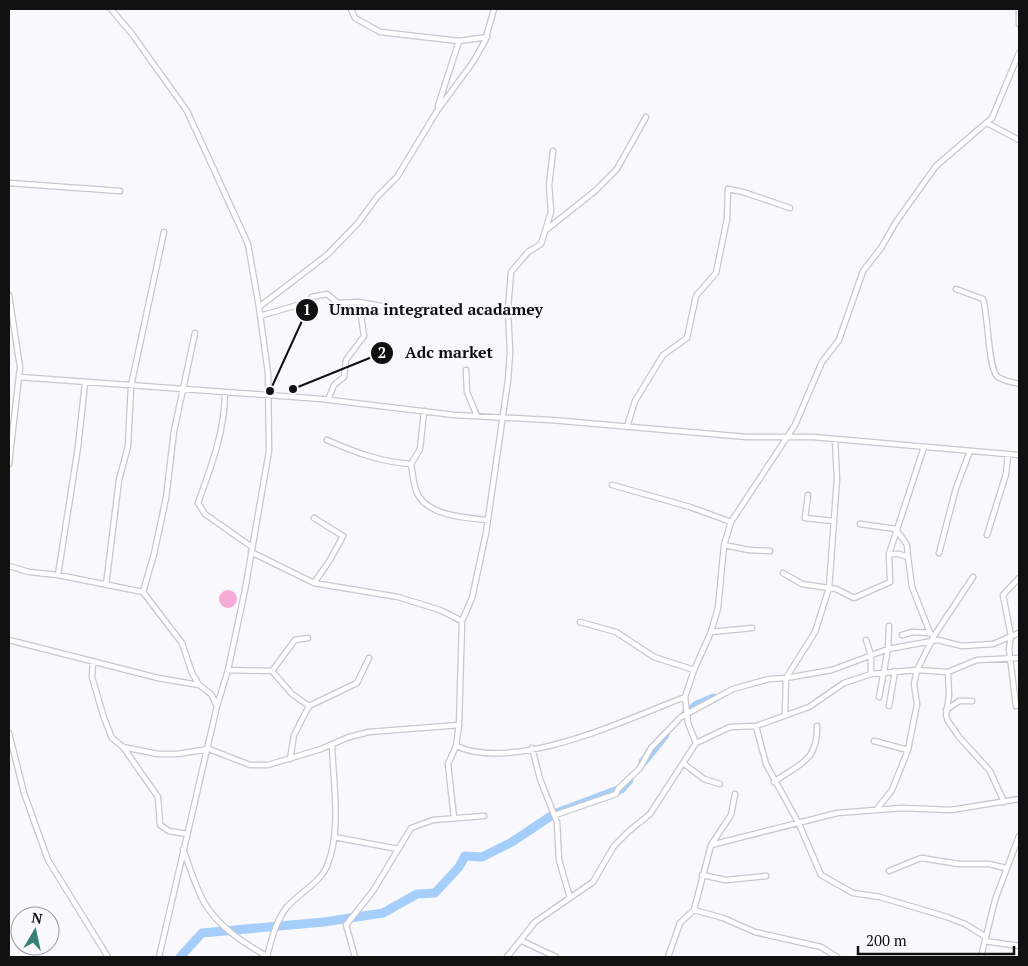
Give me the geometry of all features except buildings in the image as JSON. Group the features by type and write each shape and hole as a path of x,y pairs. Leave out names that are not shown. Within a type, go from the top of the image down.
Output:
{"street":[{"path":"111,9 132,34 187,111 248,244 259,307 269,395 269,451 228,670 217,706 209,749 183,849 159,957"},
{"path":"351,9 355,18 380,32 459,41 487,37"},
{"path":"259,307 328,255 358,223 377,197 397,177 437,111 473,62 487,37 494,9"},
{"path":"1019,10 1019,24"},
{"path":"437,111 459,41"},
{"path":"696,743 687,713 685,697 694,670 711,632 720,597 724,545 731,522 760,482 787,436 796,425 822,362 839,340 862,270 881,248 896,222 936,166 987,124 995,112 1019,52"},
{"path":"545,231 596,191 617,169 646,116"},
{"path":"987,124 1019,140"},
{"path":"454,818 448,764 456,746 459,725 462,621 472,598 487,520 509,370 508,309 511,272 528,252 541,244 551,212 548,185 553,150"},
{"path":"9,183 120,191"},
{"path":"627,427 635,402 663,356 688,338 696,296 716,273 727,219 728,189 743,192 790,208"},
{"path":"106,585 119,480 128,446 131,386 164,232"},
{"path":"956,289 983,299 987,338 994,373 999,379 1019,384"},
{"path":"260,316 308,302 312,297 327,294 338,303 359,302 381,306"},
{"path":"9,295 20,367 9,464"},
{"path":"328,400 334,385 344,377 346,360 364,336 359,302"},
{"path":"143,592 154,554 166,498 174,431 195,333"},
{"path":"466,370 467,392 477,416"},
{"path":"19,377 328,400 501,418 747,437 787,436 835,439 1019,455"},
{"path":"58,575 78,447 85,383"},
{"path":"225,392 225,415 214,460 198,503 205,514 251,550 314,583 398,597 440,610 462,621"},
{"path":"424,411 420,449 411,464 415,488 422,501 446,514 487,520"},
{"path":"785,714 786,678 815,632 829,588 837,479 835,439"},
{"path":"327,440 356,453 411,464"},
{"path":"783,573 802,584 829,588 854,598 886,585 890,580 889,554 896,529 913,486 924,447"},
{"path":"939,553 956,488 970,451"},
{"path":"987,535 1006,474 1008,454"},
{"path":"612,486 690,507 731,522"},
{"path":"808,495 805,518 833,521"},
{"path":"314,518 342,536 330,560 314,583"},
{"path":"860,524 896,529 907,545 912,587 932,637"},
{"path":"724,545 749,550 770,551"},
{"path":"889,554 899,554 908,557"},
{"path":"9,566 29,572 58,575 143,592 182,643 192,673 199,685 211,694 217,706"},
{"path":"877,809 892,790 908,750 917,704 914,684 917,670 932,637 973,577"},
{"path":"1016,706 1011,660 1011,636 1003,595 1019,578"},
{"path":"580,622 616,632 654,657 694,670"},
{"path":"879,697 888,649 889,626"},
{"path":"711,632 752,628"},
{"path":"902,634 913,632 962,646 993,644 1019,633"},
{"path":"555,816 616,794 618,788 640,768 651,748 687,713 733,689 769,679 832,670 888,649 932,637"},
{"path":"272,671 295,640 308,638"},
{"path":"9,640 158,678 199,685"},
{"path":"866,640 871,655 871,674"},
{"path":"290,759 294,736 309,706 357,684 369,658"},
{"path":"507,957 522,941 535,922 593,882 614,846 650,814 696,743 730,726 756,726 785,714 809,707 844,683 871,674 917,670 948,672 977,660 1011,660 1019,658"},
{"path":"93,661 92,677 112,738 123,747 158,797 160,825 169,831 187,834"},
{"path":"228,670 272,671 292,694 309,706"},
{"path":"889,706 895,671"},
{"path":"948,672 949,695 946,710 948,721 959,737 990,771 1004,802"},
{"path":"456,746 468,752 481,753 532,748 592,734 685,697"},
{"path":"946,710 959,701 972,701"},
{"path":"123,747 167,755 209,749 250,765 268,765 370,732 459,725"},
{"path":"756,726 766,764 774,782 799,824 817,870 828,880 853,893 880,898 947,917 965,924 985,939 1019,946"},
{"path":"774,782 802,765 815,749 817,726"},
{"path":"9,733 24,793 48,860 108,957"},
{"path":"874,741 908,750"},
{"path":"183,849 205,904 240,941 259,954 268,957 277,922 288,906 322,876 327,866 334,837 332,744"},
{"path":"532,748 540,779 555,816 559,860 570,898"},
{"path":"683,763 704,778 720,784"},
{"path":"668,957 680,923 694,910 711,846 731,815 735,794"},
{"path":"711,846 837,813 877,809 951,810 1019,799"},
{"path":"354,957 346,925 373,891 410,828 434,820 484,816"},
{"path":"980,957 1006,868 1019,836"},
{"path":"334,837 398,849"},
{"path":"1012,850 1019,852"},
{"path":"889,871 921,858 945,862 977,863 1006,868"},
{"path":"702,875 726,880 766,876"},
{"path":"694,910 723,918 755,932 821,946 837,957"},
{"path":"522,941 556,957"}],"shaded area":[{"path":"224,590 232,590 237,595 235,606 224,608 219,603 219,595"}],"waterway":[{"path":"685,715 697,705 714,698"},
{"path":"643,762 665,735"},
{"path":"180,957 202,933 324,922 383,913 417,894 435,893 459,867 465,856 482,857 512,842 554,814 621,789 629,780"}],"place":[{"name":"Adc market","path":"293,389"},
{"name":"Umma integrated acadamey","path":"270,391"}]}
